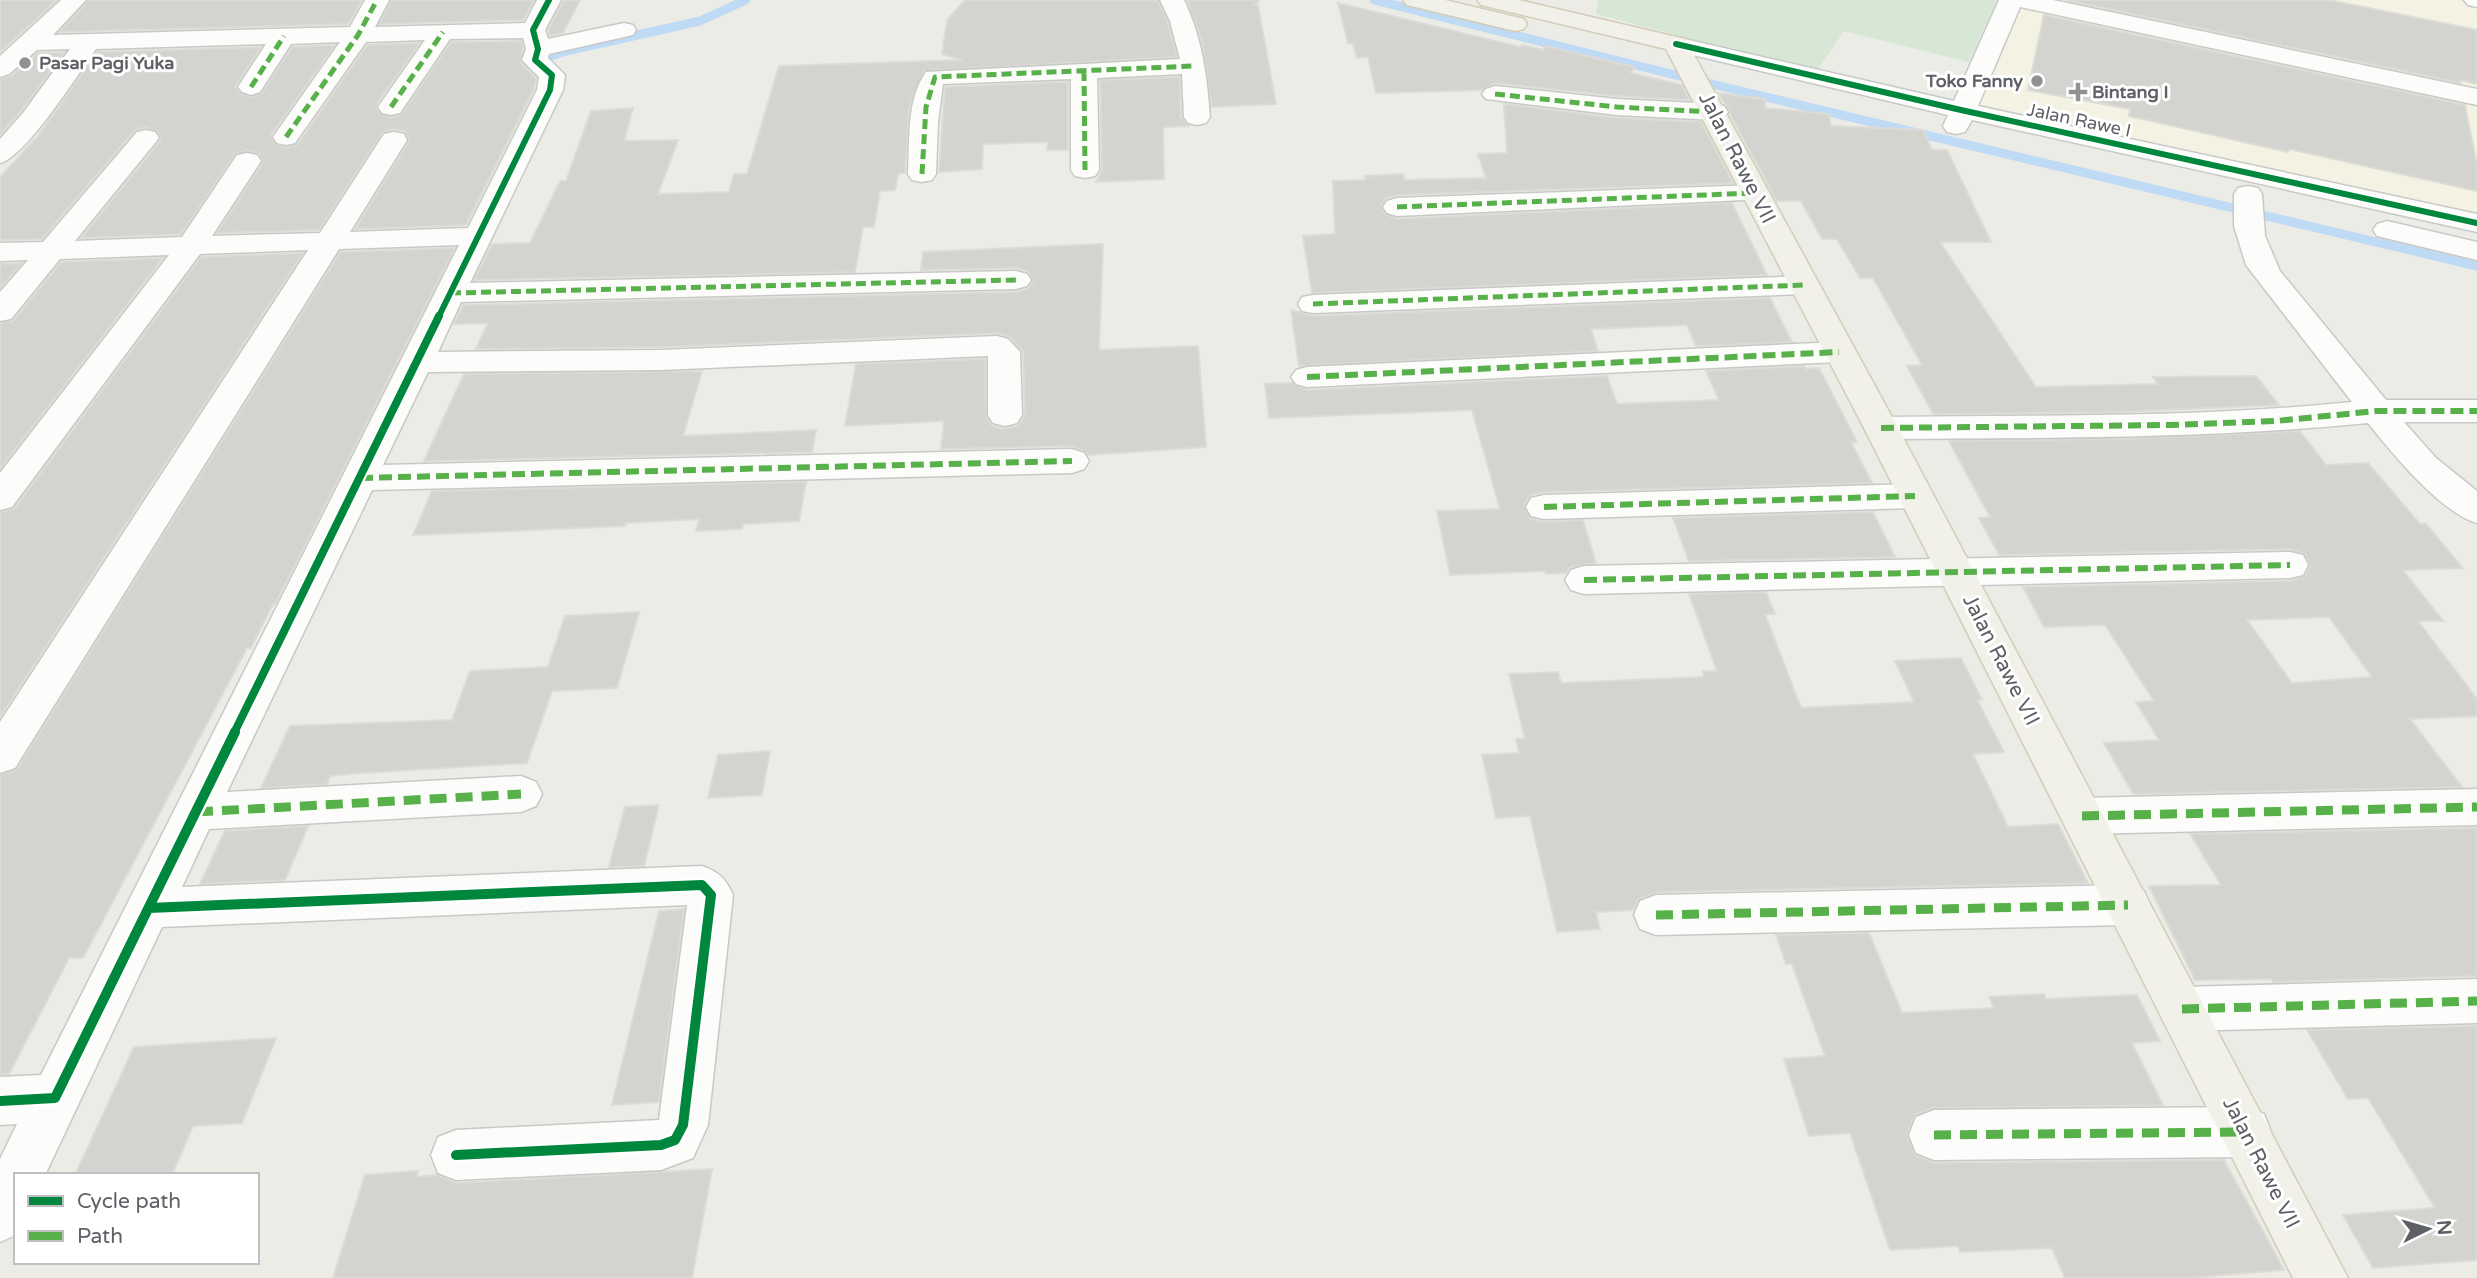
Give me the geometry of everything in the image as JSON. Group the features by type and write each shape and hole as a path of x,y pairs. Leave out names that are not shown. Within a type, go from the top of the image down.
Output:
{"main road":[{"name":"Jalan Rawe I","path":"1415,0 1695,76"},
{"name":"Jalan Rawe I","path":"1489,0 1695,76"},
{"name":"Jalan Rawe VII","path":"1695,76 1881,428 2321,1278"}],"street":[{"path":"0,69 31,43 74,0"},
{"path":"286,137 358,35 377,0"},
{"path":"20,1173 550,90 539,53 549,0"},
{"path":"1172,0 1182,22 1194,66 1197,117"},
{"path":"1958,118 2011,0"},
{"path":"2019,0 2477,97"},
{"path":"31,43 443,32 539,53 624,30"},
{"path":"391,107 443,32"},
{"path":"251,87 284,36"},
{"path":"0,155 88,41"},
{"path":"922,174 931,79 942,76 1194,66"},
{"path":"1084,71 1085,170"},
{"path":"1495,94 1617,107 1695,76"},
{"name":"Jalan Rawe I","path":"1695,76 1958,118 2477,223"},
{"name":"Jalan Rawe I","path":"1958,118 2247,205 2477,251"},
{"path":"0,312 146,138"},
{"path":"0,756 394,140"},
{"path":"0,498 191,246 247,161"},
{"path":"1397,207 1755,193"},
{"path":"2247,205 2254,253 2267,275 2376,411 2424,466 2477,510"},
{"path":"0,252 478,236"},
{"path":"451,293 1016,280"},
{"path":"1313,304 1804,285"},
{"path":"417,362 661,360 997,346 1004,352 1005,415"},
{"path":"1307,377 1839,352"},
{"path":"1881,428 2221,424 2376,411 2477,411"},
{"path":"360,478 1072,461"},
{"path":"1545,508 1915,496"},
{"path":"1584,580 2290,565"},
{"path":"196,812 521,794"},
{"path":"2082,816 2477,807"},
{"path":"149,908 702,885 711,895 683,1125 675,1140 661,1145 456,1155"},
{"path":"1656,915 2128,905"},
{"path":"2182,1009 2477,1001"},
{"path":"0,1101 55,1098"},
{"path":"1934,1135 2246,1132"},
{"path":"0,1216 14,1186"}],"shaded area":[{"path":"2018,0 2456,0 2477,4 2477,218 1968,109"}],"green space":[{"path":"1598,0 1997,0 1969,62 1844,31 1816,72 1596,14"}],"building":[{"path":"0,0 57,0 0,52"},
{"path":"89,0 362,0 348,24 59,32"},
{"path":"391,0 534,0 523,20 379,24"},
{"path":"564,0 580,0 563,33 550,36 548,30"},
{"path":"965,0 1158,0 1168,22 1177,57 924,71 909,108 905,173 898,174 895,190 880,191 874,227 863,227 855,272 474,280 492,244 530,243 560,181 566,181 591,111 633,108 624,141 678,140 658,194 729,192 734,174 747,174 779,66 962,60 942,54 947,20"},
{"path":"1187,0 1259,0 1255,5 1258,5 1276,104 1212,107 1202,42"},
{"path":"2066,0 2329,0 2477,30 2477,84 2460,80 2461,83"},
{"path":"1338,3 1520,47 1522,45 1543,50 1545,46 1634,67 1631,73 1682,85 1690,100 1617,96 1495,83 1482,90 1376,93 1368,57 1357,58 1353,44 1348,43"},
{"path":"2044,15 2465,105 2477,166 2477,191 2129,116 2130,109 2028,90"},
{"path":"521,41 523,49 520,62 536,78 534,89 466,225 355,229 409,141 405,131 393,129 382,133 319,230 217,233 263,162 259,154 246,150 235,154 181,234 81,238 161,140 157,131 145,127 135,130 42,239 0,240 0,177 38,136 97,52 261,47 235,87 241,94 252,97 262,93 292,47 335,45 271,135 275,144 287,148 297,145 367,45 420,43 376,105 380,114 392,118 402,114 451,42"},
{"path":"65,52 0,135 0,79 11,76 38,53"},
{"path":"1180,77 1181,117 1189,126 1163,127 1164,179 1096,182 1102,170 1100,80"},
{"path":"1068,82 1068,150 1047,150 1048,142 983,144 982,169 939,172 945,87"},
{"path":"1718,93 1765,99 1765,108 1829,114 1831,126 1923,130 1932,150 1947,150 1991,242 1940,242 2036,387 2158,384 2153,377 2256,376 2279,405 2117,412 1933,414 1907,366 1922,365 1873,278 1860,278 1837,239 1822,239 1801,201 1777,201"},
{"path":"1504,104 1617,118 1701,122 1733,183 1397,195 1386,198 1381,206 1385,214 1397,219 1732,203 1767,275 1312,293 1303,236 1335,234 1333,181 1366,180 1365,176 1403,174 1405,180 1486,178 1478,154 1507,153"},
{"path":"1103,244 1099,350 1198,346 1206,447 1088,455 1072,446 941,449 944,421 845,426 856,364 985,359 986,416 992,426 1004,429 1018,426 1025,415 1023,352 1010,337 998,333 661,347 476,349 488,323 454,324 463,305 1016,292 1028,289 1033,281 1028,271 1016,268 921,270 923,252"},
{"path":"455,248 275,604 251,648 247,648 83,958 69,958 9,1074 0,1074 0,775 17,769 340,252"},
{"path":"303,253 0,717 0,512 14,509 201,257"},
{"path":"163,258 0,469 0,323 13,321 61,262"},
{"path":"22,263 0,288 0,264"},
{"path":"1770,298 1792,342 1696,346 1687,325 1591,329 1598,351 1299,366 1291,310 1313,316"},
{"path":"1804,366 1806,369 1819,368 1857,442 1851,442 1872,483 1544,492 1530,495 1524,506 1530,519 1544,522 1583,520 1596,563 1570,567 1566,573 1546,574 1545,571 1450,575 1437,511 1500,509 1472,410 1269,418 1265,384 1292,383 1307,390 1607,376 1617,404 1719,400 1706,371"},
{"path":"702,371 683,436 816,430 812,452 424,461 464,374"},
{"path":"2300,431 2326,465 2368,463 2420,524 2426,524 2463,568 2403,570 2443,621 2418,621 2477,699 2477,716 2410,719 2462,787 2133,794 2104,743 2159,740 2136,702 2154,701 2105,625 2044,627 2023,587 2290,581 2305,576 2310,566 2305,554 2290,549 1999,555 1979,518 1990,517 1949,441 2125,439","holes":["2329,617 2372,677 2292,683 2247,620"]},
{"path":"806,482 799,521 743,524 742,529 696,531 699,519 626,523 625,526 413,535 432,491"},
{"path":"1873,512 1895,557 1689,561 1673,518"},
{"path":"1766,592 1775,614 1765,614 1801,708 1914,702 1895,661 1961,658 1982,700 1977,700 2004,752 1973,754 2008,827 2058,824 2088,883 1656,892 1639,899 1633,910 1596,912 1600,929 1557,932 1530,816 1496,818 1482,755 1519,753 1516,739 1525,739 1509,674 1558,672 1561,683 1704,677 1703,671 1717,671 1689,594"},
{"path":"639,612 617,688 552,691 527,763 330,776 327,784 261,788 290,726 452,720 470,671 548,667 565,616"},
{"path":"770,751 762,795 708,798 718,755"},
{"path":"659,805 644,866 609,867 625,807"},
{"path":"308,826 285,880 200,884 225,831"},
{"path":"2477,828 2477,976 2273,982 2272,979 2195,980 2149,886 2221,885 2190,834"},
{"path":"684,909 659,1102 612,1105 659,911"},
{"path":"1869,933 1902,1013 1994,1008 1989,997 2044,994 2046,999 2137,995 2160,1041 2132,1043 2163,1105 1933,1108 1915,1115 1907,1134 1915,1155 1934,1163 2224,1160 2284,1270 2188,1278 2065,1278 2052,1248 1960,1252 1958,1246 1890,1250 1850,1133 1809,1136 1784,1059 1825,1056 1792,964 1786,964 1776,935"},
{"path":"2477,1026 2477,1260 2373,1268 2343,1215 2435,1208 2368,1098 2348,1099 2307,1030"},
{"path":"276,1038 242,1123 193,1126 173,1173 76,1173 134,1047"},
{"path":"712,1169 692,1278 333,1278 365,1175 418,1171 416,1177 437,1175 456,1183"}],"waterway":[{"path":"509,70 566,51 700,21 746,0"},
{"path":"1374,0 1724,87 2477,266"},
{"path":"0,102 73,92 83,94"},
{"path":"371,122 419,104"},
{"path":"231,142 247,153 307,144"}],"marked path":[{"path":"286,137 358,35 377,0"},
{"path":"391,107 443,32"},
{"path":"251,87 284,36"},
{"path":"922,174 926,107 931,83 935,77 1194,66"},
{"path":"1084,71 1085,170"},
{"path":"1495,94 1617,107 1715,112"},
{"path":"1397,207 1755,193"},
{"path":"451,293 1016,280"},
{"path":"1313,304 1804,285"},
{"path":"1307,377 1839,352"},
{"path":"1881,428 2171,425 2276,421 2376,411 2477,411"},
{"path":"360,478 1072,461"},
{"path":"1544,507 1915,496"},
{"path":"1584,580 2290,565"},
{"path":"196,812 521,794"},
{"path":"2082,816 2477,807"},
{"path":"1656,915 2128,905"},
{"path":"2182,1009 2477,1001"},
{"path":"1934,1135 2246,1132"}],"cycle path":[{"path":"0,1101 55,1098 550,90 552,75 535,60 538,49 533,30 549,0"},
{"path":"1676,44 1961,110 2477,223"},
{"path":"149,908 702,885 711,895 683,1125 675,1140 661,1145 456,1155"}],"place":[{"name":"Pasar Pagi Yuka","path":"25,63"},
{"name":"Toko Fanny","path":"2037,81"},
{"name":"Bintang I","path":"2078,92"}]}
